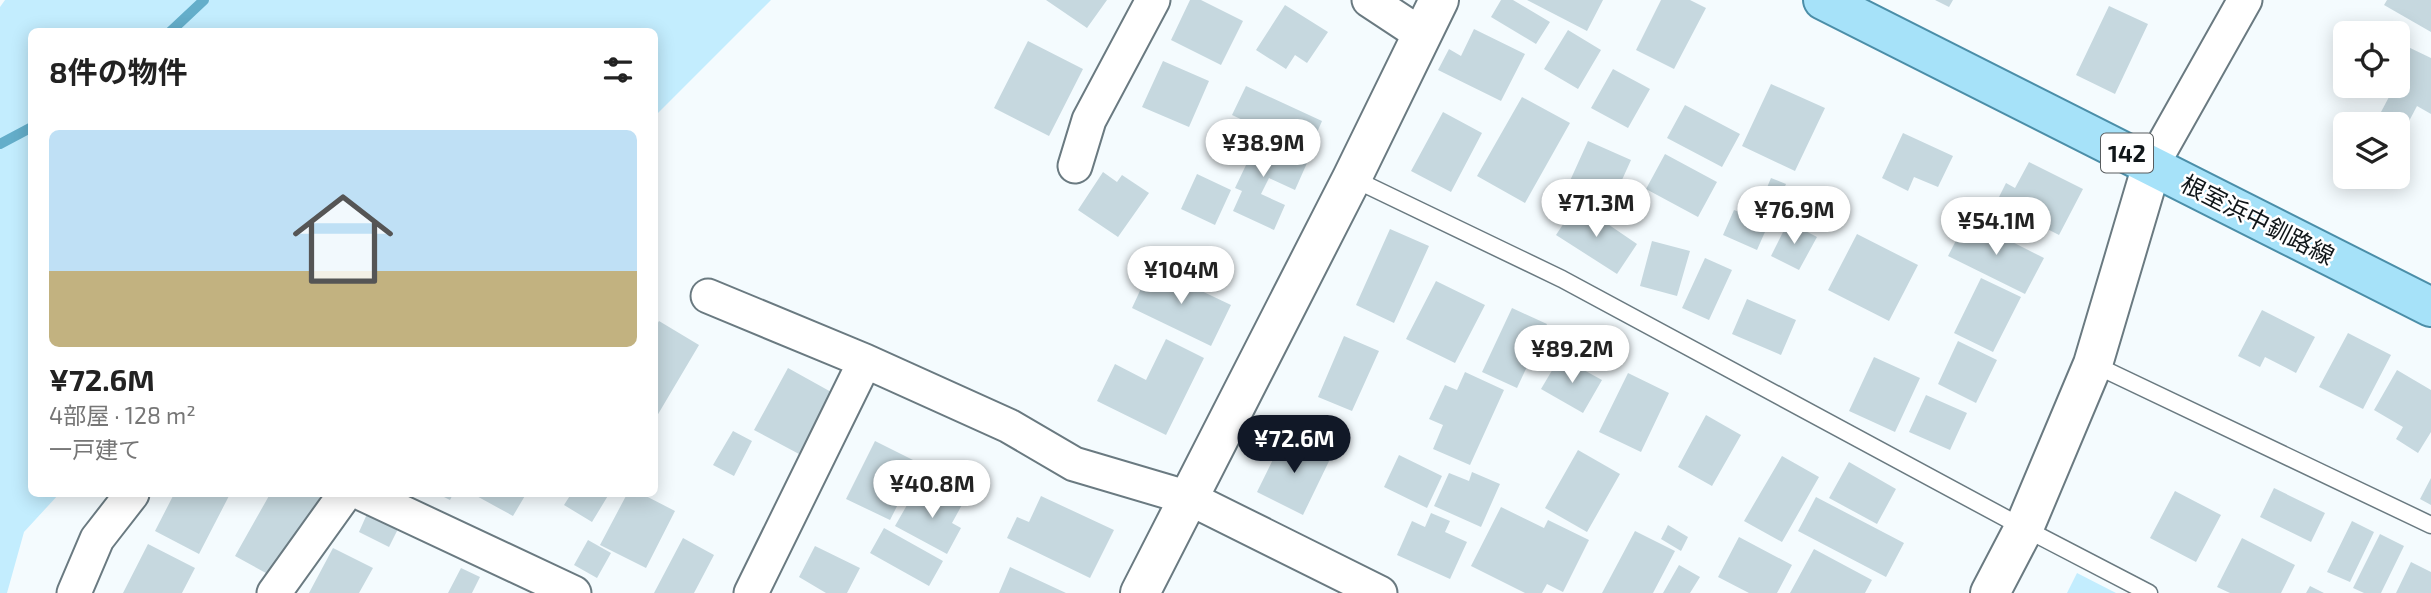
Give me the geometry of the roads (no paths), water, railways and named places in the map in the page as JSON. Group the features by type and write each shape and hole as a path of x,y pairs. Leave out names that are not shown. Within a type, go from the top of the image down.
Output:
{"main road":[{"name":"根室浜中釧路線","path":"1823,0 2431,307"}],"street":[{"path":"1075,166 1089,120 1153,0"},
{"path":"1369,0 1422,35"},
{"path":"1140,593 1352,178 1439,0"},
{"path":"1990,593 2024,528 2093,364 2152,165 2245,0"},
{"path":"708,296 865,361 1009,426 1074,464 1189,498 1380,593"},
{"path":"751,593 865,361"},
{"path":"74,593 97,538 130,497"},
{"path":"274,593 343,497"},
{"path":"369,497 574,593"}],"lane":[{"path":"1352,178 1562,279 2149,593"},
{"path":"2093,364 2431,525"}],"waterway":[{"path":"174,28 204,0"},
{"path":"0,144 28,129"}]}
